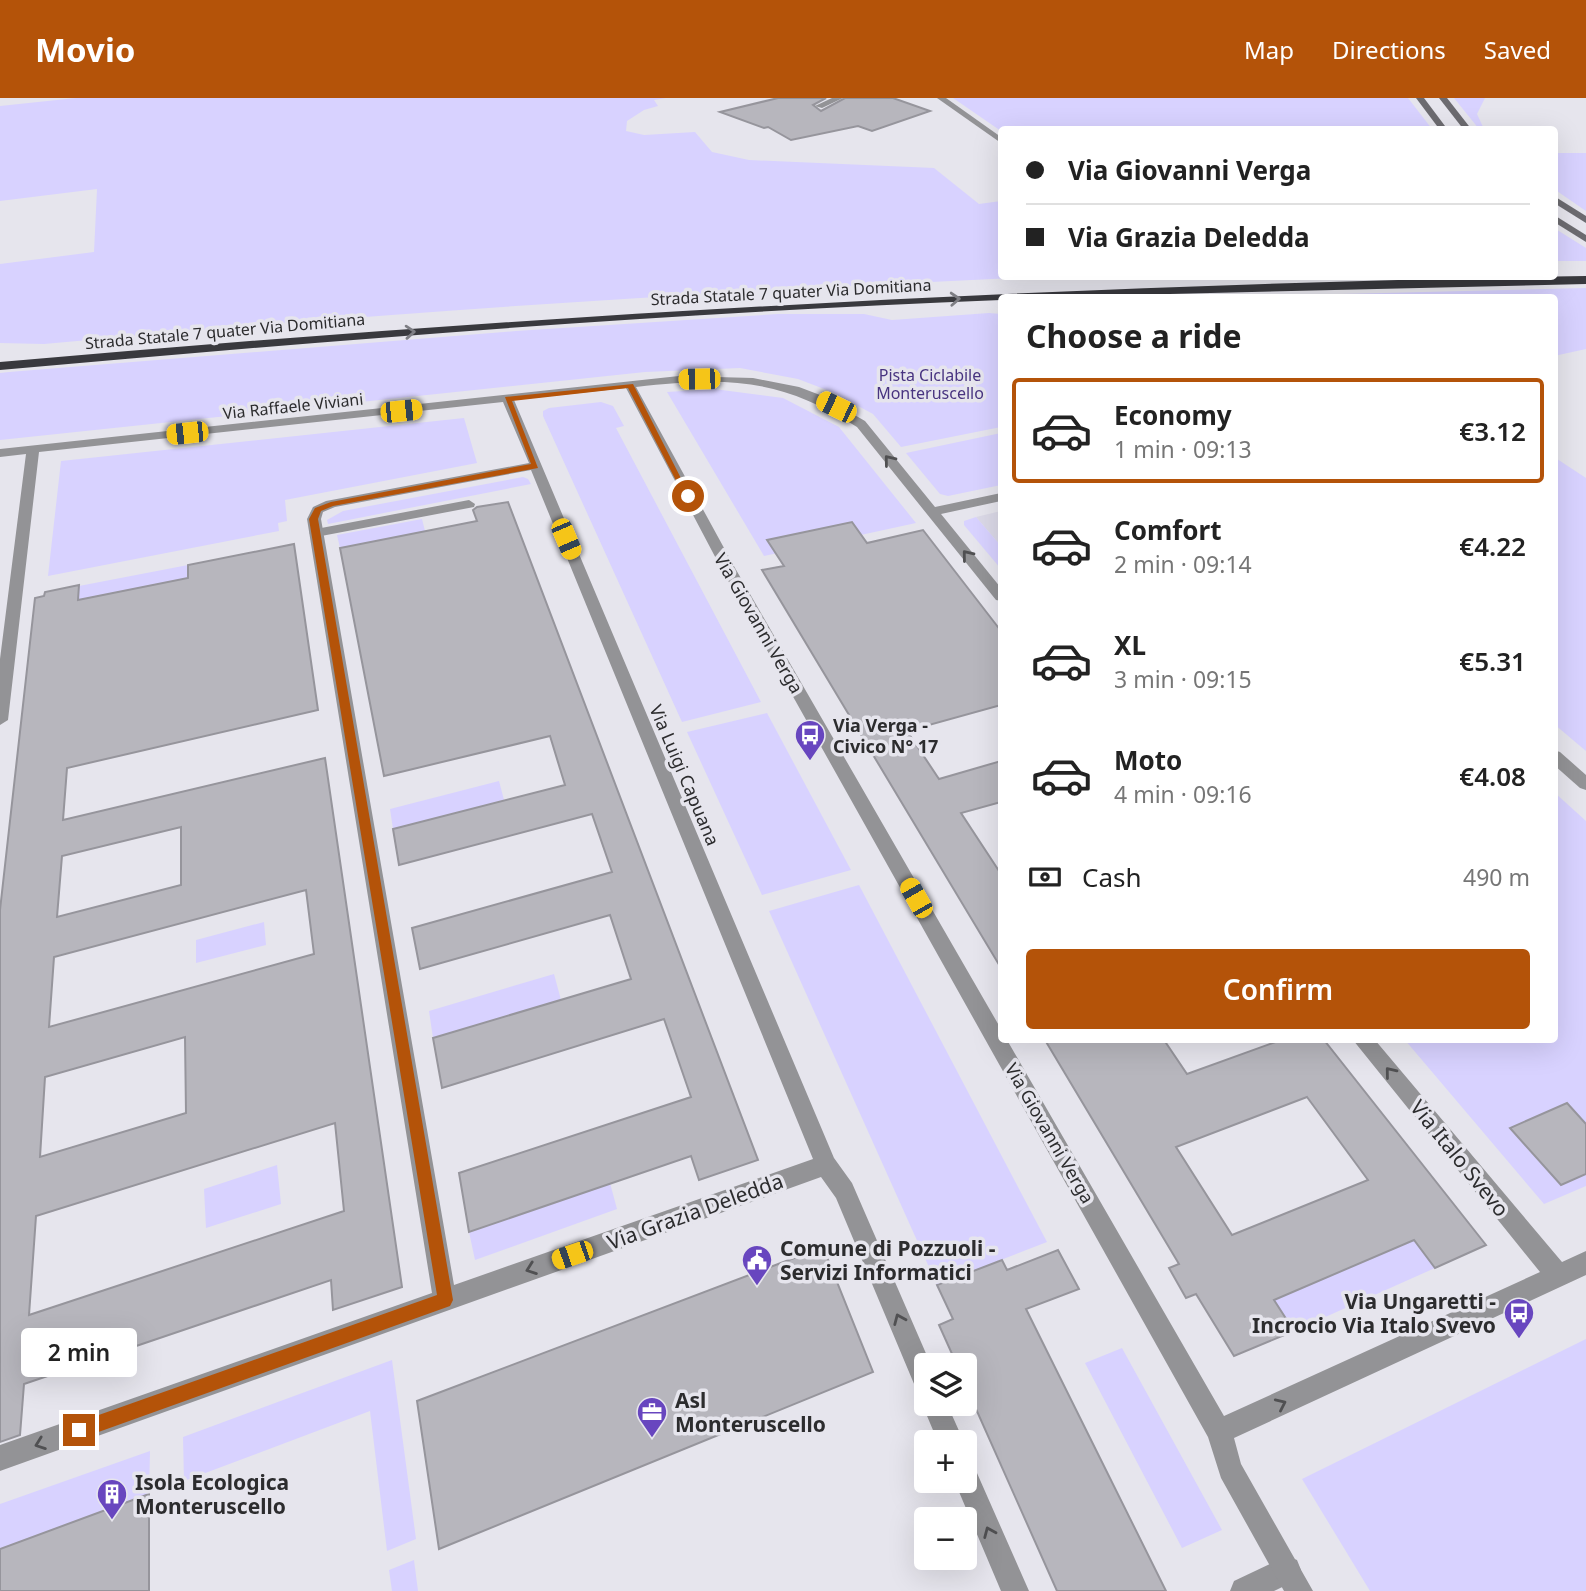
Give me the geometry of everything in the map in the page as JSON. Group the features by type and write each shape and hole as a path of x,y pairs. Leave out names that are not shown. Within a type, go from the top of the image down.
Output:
{"highway":[{"path":"1558,270 1586,269"},
{"name":"Strada Statale 7 quater Via Domitiana","path":"0,354 568,308 890,290 1144,280"},
{"name":"Strada Statale 7 quater Via Domitiana","path":"1069,294 1586,280"},
{"name":"Strada Statale 7 quater Via Domitiana","path":"0,366 405,332 998,297"}],"street":[{"path":"819,106 839,98"},
{"path":"941,98 998,139"},
{"path":"1420,98 1441,126"},
{"path":"1443,98 1465,126"},
{"path":"1558,202 1586,220"},
{"path":"1558,221 1586,239"},
{"name":"Via Raffaele Viviani","path":"0,453 679,379 761,380 801,390 836,407 861,424 932,513"},
{"name":"Via Giovanni Verga","path":"630,386 735,580 1219,1432 1230,1469 1293,1581"},
{"name":"Via Luigi Capuana","path":"508,399 827,1165 844,1191 914,1354"},
{"path":"0,720 33,450"},
{"path":"445,1300 314,519 318,510 324,506 535,466"},
{"path":"998,498 932,513 998,593"},
{"path":"316,533 469,505"},
{"path":"1558,760 1586,784"},
{"name":"Via Italo Svevo","path":"1365,1043 1558,1276"},
{"name":"Via Grazia Deledda","path":"0,1458 827,1165"},
{"path":"1219,1432 1586,1263"},
{"path":"973,1493 1015,1591"},
{"path":"1244,1591 1293,1581"}],"shaded area":[{"path":"998,512 998,543 976,517"}],"green space":[{"path":"76,98 666,98 654,100 658,106 644,110 627,121 626,131 644,135 695,132 712,152 749,160 934,168 979,204 998,201 998,279 538,304 44,344 0,343 0,264 94,252 97,189 0,201 0,106"},
{"path":"953,98 1408,98 1430,126 998,126 998,129"},
{"path":"1454,98 1485,98 1477,114 1483,126 1477,126"},
{"path":"1558,153 1586,153 1586,211 1558,192"},
{"path":"1558,230 1586,248 1586,261 1558,261"},
{"path":"1586,288 1586,349 1558,355 1558,294 1338,294"},
{"name":"Pista Ciclabile Monteruscello","path":"778,314 864,314 892,320 998,314 998,428 901,447 873,414 832,392 798,379 740,368 645,372 0,440 0,373 516,331"},
{"path":"714,389 783,398 839,427 916,523 764,556 667,392"},
{"path":"601,402 613,406 624,426 616,428 761,702 682,722 543,416 543,411 549,408"},
{"path":"464,418 477,463 285,500 287,521 278,523 279,531 48,576 61,461"},
{"path":"998,434 998,486 948,496 940,494 906,453"},
{"path":"1558,460 1586,478 1586,751 1558,727"},
{"path":"523,477 531,484 328,524 327,520 343,511"},
{"path":"976,517 998,543 998,565 964,525 964,521"},
{"path":"422,519 425,531 340,548 337,535"},
{"path":"188,565 188,578 78,600 79,586"},
{"path":"767,713 851,870 762,895 687,732"},
{"path":"499,781 504,800 393,829 390,809"},
{"path":"1558,796 1586,821 1586,1186 1544,1204 1408,1043 1558,1043"},
{"path":"859,885 1047,1242 937,1285 769,911"},
{"path":"264,922 266,945 196,963 196,940"},
{"path":"554,974 561,1000 433,1038 429,1011"},
{"path":"277,1165 281,1204 206,1228 204,1189"},
{"path":"610,1183 617,1209 475,1260 469,1232"},
{"path":"1414,1240 1435,1268 1294,1331 1274,1300"},
{"path":"1586,1339 1586,1591 1370,1591 1302,1479"},
{"path":"1122,1348 1222,1530 1182,1548 1085,1363"},
{"path":"392,1360 416,1539 387,1551 370,1411 184,1481 183,1437"},
{"path":"150,1451 149,1494 0,1549 0,1504"},
{"path":"414,1560 418,1591 392,1591 389,1570"}],"building":[{"path":"778,98 826,98 813,105 821,111 845,98 893,98 930,111 872,131 858,126 791,140 768,127 764,128 720,112"},
{"path":"508,502 758,1160 699,1180 691,1156 469,1232 459,1173 691,1097 664,1019 442,1088 433,1038 631,979 610,915 420,969 412,928 612,872 592,814 399,865 393,829 565,785 550,736 384,776 340,548 477,521 473,510 477,507"},
{"path":"852,522 867,543 923,530 998,627 998,706 907,731 939,779 998,762 998,803 961,813 998,869 998,963 762,570 784,566 767,540"},
{"path":"294,544 318,710 67,768 63,820 325,758 402,1287 333,1310 331,1280 24,1384 20,1435 0,1442 0,910 35,598 44,596 45,592 79,585 78,600 188,578 188,565","holes":["181,827 181,885 57,917 62,856","306,890 314,954 49,1027 54,957","185,1037 186,1113 40,1157 45,1077","335,1123 344,1211 29,1315 36,1216"]},
{"path":"1047,1043 1166,1043 1187,1074 1273,1043 1326,1043 1486,1245 1435,1268 1414,1240 1274,1300 1294,1331 1234,1356 1196,1294 1186,1298 1169,1268 1179,1264","holes":["1307,1097 1368,1180 1232,1235 1176,1147"]},
{"path":"1567,1103 1586,1124 1586,1174 1561,1185 1510,1128"},
{"path":"823,1247 873,1372 439,1549 417,1401"},
{"path":"1058,1250 1079,1289 1026,1309 1166,1591 1057,1591 977,1411 977,1353 952,1353 939,1325 953,1319 937,1285 1002,1260 1007,1270"},
{"name":"Isola Ecologica Monteruscello","path":"149,1494 149,1591 0,1591 0,1549"}],"place":[{"name":"Via Verga - Civico N° 17","path":"810,762"},
{"name":"Comune di Pozzuoli - Servizi Informatici","path":"757,1287"},
{"name":"Via Ungaretti - Incrocio Via Italo Svevo","path":"1519,1340"},
{"name":"Asl Monteruscello","path":"652,1439"},
{"name":"Isola Ecologica Monteruscello","path":"112,1521"}],"route":[{"path":"79,1430 445,1300 314,519 318,510 331,504 535,466 508,399 630,386 688,496"}]}
